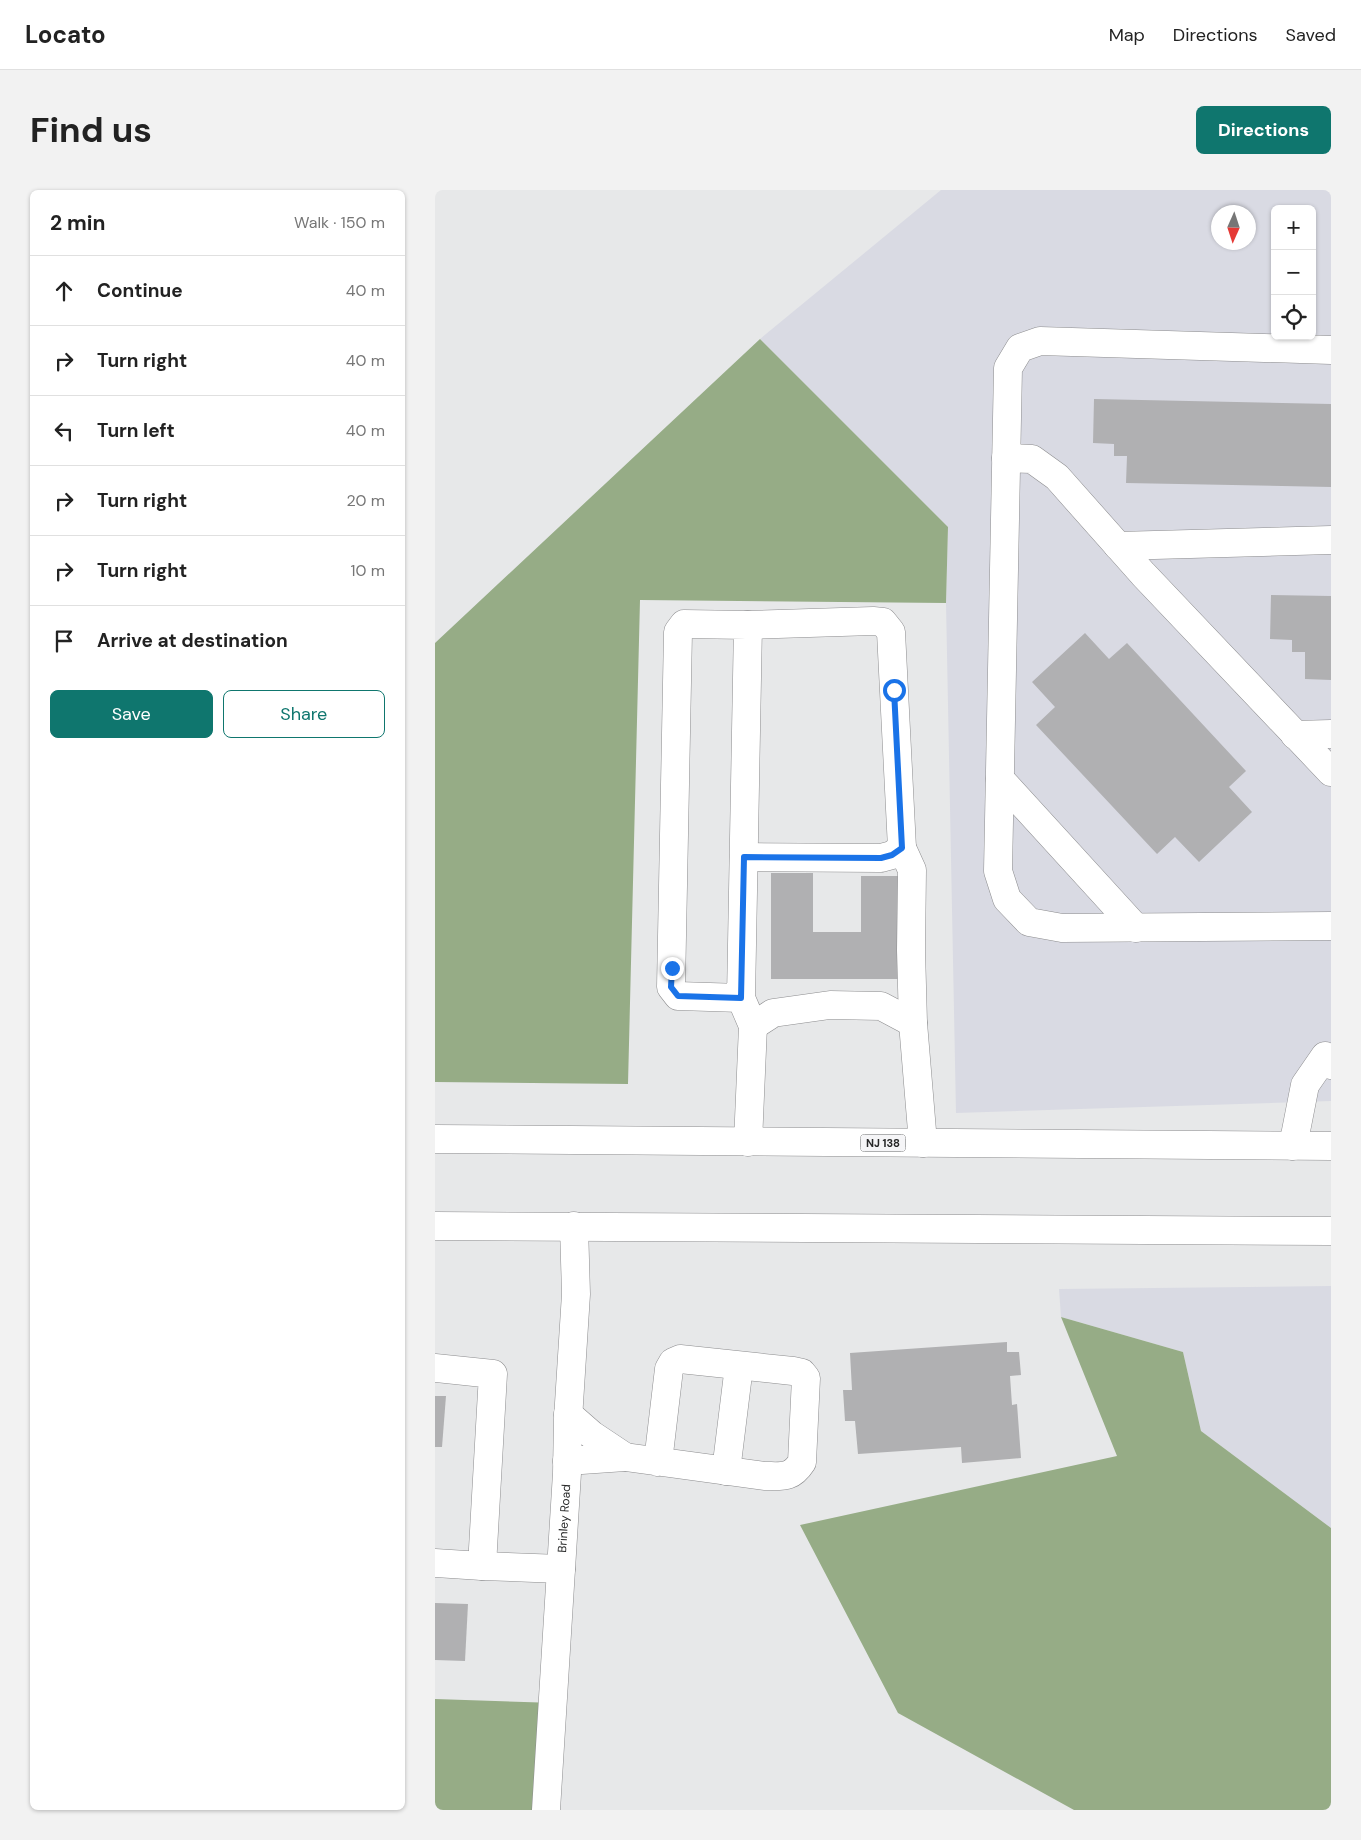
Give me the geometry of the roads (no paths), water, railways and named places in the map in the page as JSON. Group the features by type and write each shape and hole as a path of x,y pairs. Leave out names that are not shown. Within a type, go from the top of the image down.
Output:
{"main road":[{"path":"1331,350 1040,341 1020,348 1008,368 998,871 1007,899 1029,922 1062,928 1331,926"},
{"path":"1006,458 1032,459 1057,477 1118,546 1331,772"},
{"path":"1118,546 1331,540"},
{"path":"741,998 678,996 671,987 678,632 684,624 748,625 883,622 891,632 902,848 912,870 911,950 913,1023 923,1143"},
{"path":"748,625 741,998 753,1026 748,1142"},
{"path":"1295,735 1331,734"},
{"path":"1000,779 1136,928"},
{"path":"744,857 881,858 892,855 902,848"},
{"path":"753,1026 773,1013 830,1005 881,1006 913,1023"},
{"path":"1293,1146 1305,1085 1329,1053"},
{"name":"NJ 138","path":"435,1139 1331,1146"},
{"path":"435,1226 1331,1231"},
{"name":"Brinley Road","path":"546,1810 576,1294 574,1226"},
{"path":"567,1461 625,1457 658,1462 764,1476 784,1476 795,1472 802,1462 806,1378 801,1373 793,1371 680,1360 673,1362 669,1369 658,1462"},
{"path":"726,1471 739,1366"},
{"path":"435,1368 493,1374 482,1566"},
{"path":"568,1414 592,1435 625,1457"},
{"path":"435,1563 561,1569"}]}
